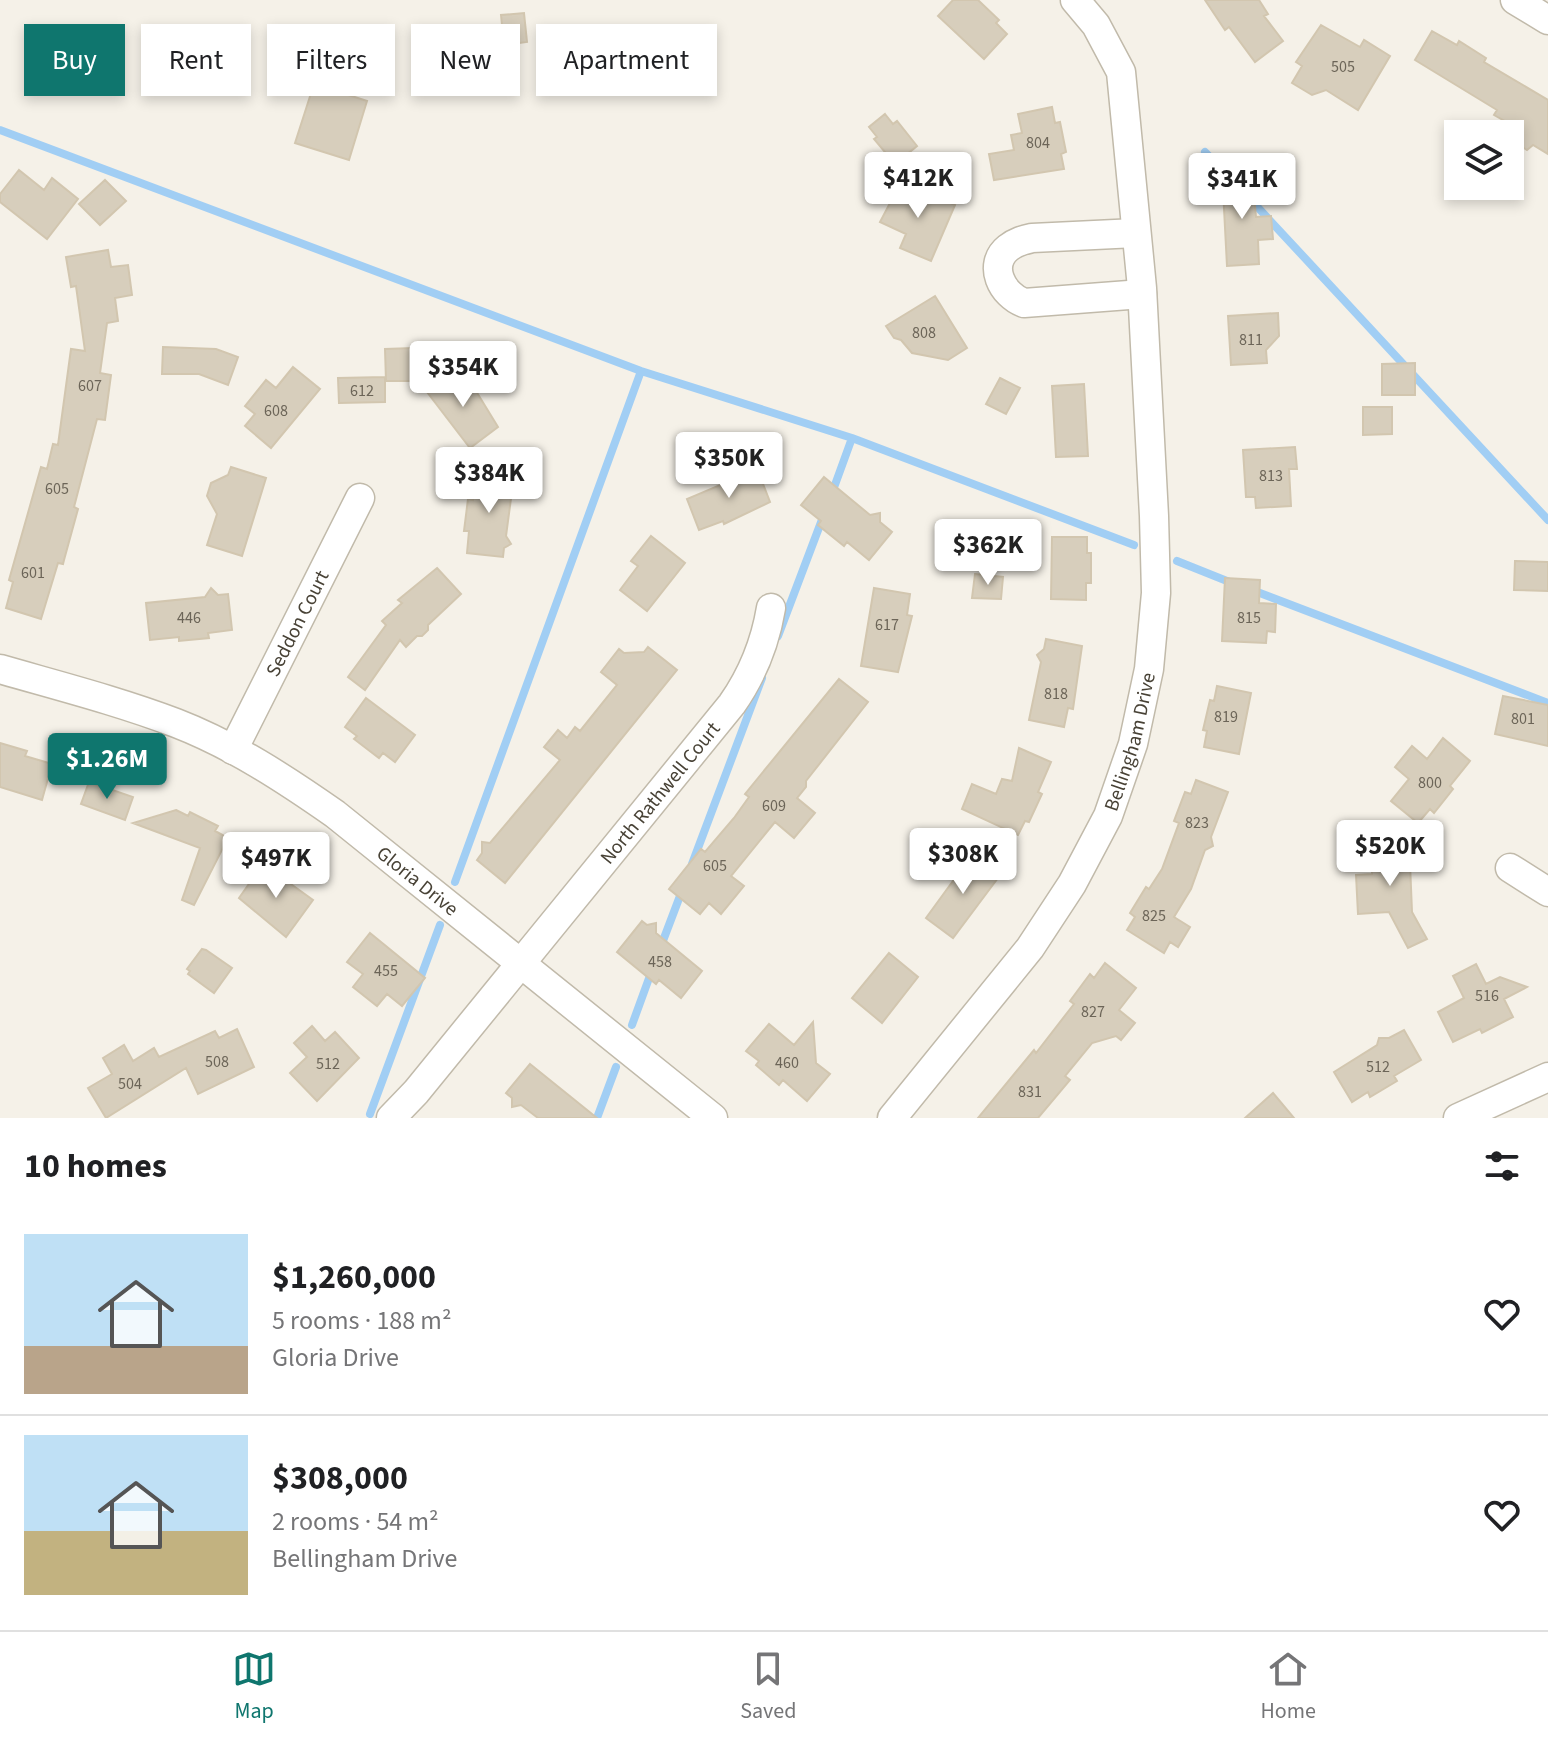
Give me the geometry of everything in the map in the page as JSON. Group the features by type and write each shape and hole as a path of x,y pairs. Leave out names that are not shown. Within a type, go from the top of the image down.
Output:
{"street":[{"name":"Bellingham Drive","path":"892,1118 1030,948 1072,884 1108,816 1133,744 1149,669 1156,593 1142,294 1121,72 1096,25 1075,0"},
{"path":"1515,0 1548,20"},
{"path":"1136,233 1019,241 1005,249 1000,260 999,276 1004,290 1024,303 1142,294"},
{"name":"Seddon Court","path":"233,750 360,498"},
{"name":"North Rathwell Court","path":"391,1118 416,1092 732,704 761,652 771,608"},
{"name":"Gloria Drive","path":"0,669 103,698 178,724 278,774 335,814 713,1118"},
{"path":"1510,868 1548,892"},
{"path":"1458,1118 1548,1077"}],"building":[{"path":"953,0 978,0 999,20 996,23 1007,34 984,59 938,16"},
{"path":"1205,0 1259,0 1268,14 1264,16 1283,41 1255,62 1229,27 1225,30"},
{"path":"524,13 527,42 520,43 520,24 502,24 501,15"},
{"path":"1321,25 1360,47 1364,40 1390,56 1358,110 1326,90 1312,95 1292,83 1302,66 1296,62"},
{"path":"1432,31 1457,45 1459,41 1486,58 1484,62 1548,100 1548,154 1533,145 1527,150 1524,148 1524,120 1503,120 1494,115 1497,110 1415,60"},
{"path":"310,96 351,96 367,101 349,160 295,143"},
{"path":"1052,107 1055,123 1060,122 1066,152 1061,154 1064,169 994,180 989,154 1014,150 1011,135 1022,133 1018,114"},
{"path":"885,114 893,124 897,121 917,146 895,164 874,139 877,137 869,127"},
{"path":"1246,169 1248,195 1254,195 1256,217 1271,216 1273,239 1258,240 1259,264 1227,266 1222,170"},
{"path":"19,170 44,190 52,178 78,199 47,239 0,202 0,194"},
{"path":"105,180 126,201 100,225 79,204"},
{"path":"901,182 955,205 931,261 900,248 906,234 880,222"},
{"path":"108,250 111,267 128,265 132,295 115,298 118,321 107,323 100,373 111,375 105,420 97,419 63,564 58,563 41,619 6,608 13,582 9,580 41,467 47,469 53,444 58,445 71,349 85,351 76,286 71,287 66,257"},
{"path":"935,296 967,348 948,360 912,353 901,340 894,338 886,326"},
{"path":"1278,313 1279,336 1266,350 1267,363 1231,365 1228,316"},
{"path":"163,347 216,349 238,357 228,385 199,374 162,374"},
{"path":"413,348 413,381 386,381 385,349"},
{"path":"1415,363 1415,395 1382,395 1382,364"},
{"path":"293,367 320,389 271,448 245,426 255,414 245,406 266,380 276,388"},
{"path":"456,371 464,381 468,378 498,427 470,448 427,392"},
{"path":"385,377 385,402 339,403 338,378"},
{"path":"1000,378 1020,388 1006,414 986,404"},
{"path":"1084,384 1088,456 1056,457 1052,386"},
{"path":"1363,407 1392,407 1392,434 1363,435"},
{"path":"1295,447 1297,469 1289,469 1291,506 1256,508 1255,497 1246,497 1243,450"},
{"path":"231,467 266,478 242,556 207,545 217,514 207,496 211,483 228,475"},
{"path":"758,471 770,502 724,524 723,521 699,530 687,499 733,477"},
{"path":"477,472 514,476 506,536 511,544 504,548 503,557 467,553 469,531 464,531 468,499 473,500"},
{"path":"824,477 870,515 880,513 880,522 892,532 869,560 847,542 844,546 818,525 821,521 801,505"},
{"path":"651,536 685,563 647,611 620,590 638,566 631,561"},
{"path":"1052,537 1087,537 1087,553 1091,553 1091,583 1086,583 1086,600 1051,599"},
{"path":"1515,561 1548,562 1548,591 1514,590"},
{"path":"437,568 461,594 428,625 422,636 417,636 406,647 400,640 365,690 348,677 386,625 382,621 402,603 398,600"},
{"path":"975,574 1003,577 1001,599 972,598"},
{"path":"1225,578 1260,580 1259,603 1276,604 1275,632 1267,631 1266,643 1222,641"},
{"path":"211,588 218,595 228,594 232,630 208,633 209,638 150,640 146,603 205,597"},
{"path":"874,588 910,594 907,615 912,616 898,672 861,666"},
{"path":"1046,639 1082,646 1073,709 1068,708 1064,727 1029,720 1041,662 1037,655 1044,649"},
{"path":"648,647 677,670 505,883 477,860 482,853 482,842 490,843 560,760 544,747 558,730 567,738 575,727 580,731 617,685 601,672 619,649 624,653 644,652"},
{"path":"839,679 868,702 806,781 806,787 797,798 815,813 794,838 775,822 731,876 744,886 721,914 709,903 700,914 669,889 701,849 705,852 734,818 749,797 745,794"},
{"path":"1217,686 1251,693 1239,754 1204,747 1207,731 1203,730 1210,700 1214,701"},
{"path":"1503,696 1548,705 1548,746 1495,734"},
{"path":"366,698 415,735 395,762 383,753 379,758 354,739 357,736 345,727"},
{"path":"1443,738 1470,761 1434,813 1430,809 1418,823 1391,801 1409,779 1395,767 1412,746 1427,759"},
{"path":"0,743 27,751 25,756 52,764 42,800 0,787"},
{"path":"1019,748 1051,762 1038,792 1042,794 1029,822 1025,821 1018,835 962,809 972,784 996,794 1002,779 1012,781"},
{"path":"1196,780 1228,792 1211,837 1213,846 1205,850 1191,889 1174,917 1190,927 1178,947 1170,942 1164,953 1127,930 1135,917 1130,913 1162,869 1179,823 1174,821 1185,792 1191,794"},
{"path":"89,782 133,797 125,820 81,804"},
{"path":"176,810 188,816 190,812 218,826 215,831 228,838 194,905 182,900 200,848 133,823"},
{"path":"1409,839 1412,912 1427,939 1408,948 1389,912 1358,914 1356,875 1372,874 1371,841"},
{"path":"972,855 998,874 998,878 953,938 926,918"},
{"path":"263,864 313,900 286,937 239,898"},
{"path":"642,921 647,925 656,923 656,933 702,971 681,998 659,980 656,984 617,952"},
{"path":"370,933 425,978 402,1006 387,994 377,1006 353,987 363,974 347,962"},
{"path":"202,949 232,968 214,993 188,974 190,971 187,969"},
{"path":"889,953 918,977 882,1023 852,998"},
{"path":"1105,963 1136,988 1119,1010 1135,1023 1121,1040 1116,1036 1092,1043 1065,1076 1070,1080 1038,1118 978,1118 1034,1050 1036,1053 1074,1004 1070,1001 1090,974 1094,978"},
{"path":"1476,964 1486,984 1500,977 1527,987 1504,999 1513,1017 1482,1033 1480,1029 1453,1042 1438,1012 1464,998 1453,976"},
{"path":"813,1022 816,1063 830,1074 807,1101 783,1080 779,1085 756,1065 759,1061 746,1051 769,1024 794,1045"},
{"path":"312,1026 325,1041 335,1032 359,1058 317,1101 290,1073 307,1057 294,1043"},
{"path":"237,1029 254,1067 198,1094 186,1068 106,1118 88,1088 112,1074 103,1058 124,1045 133,1061 154,1048 159,1057 215,1031 219,1038"},
{"path":"1404,1030 1421,1060 1394,1076 1397,1081 1370,1097 1368,1092 1352,1102 1334,1072 1377,1045 1379,1038 1389,1038"},
{"path":"530,1064 597,1118 538,1118 521,1105 512,1107 512,1098 506,1093"},
{"path":"1273,1093 1294,1118 1245,1118"}],"waterway":[{"path":"0,130 641,371 852,438 1134,545"},
{"path":"1205,152 1229,177"},
{"path":"1250,199 1548,520"},
{"path":"455,882 641,371"},
{"path":"832,493 852,438"},
{"path":"778,636 823,517"},
{"path":"1177,561 1232,583"},
{"path":"1252,590 1548,703"},
{"path":"692,864 762,678"},
{"path":"661,946 683,888"},
{"path":"370,1114 440,925"},
{"path":"632,1025 652,970"},
{"path":"597,1118 616,1067"}]}
